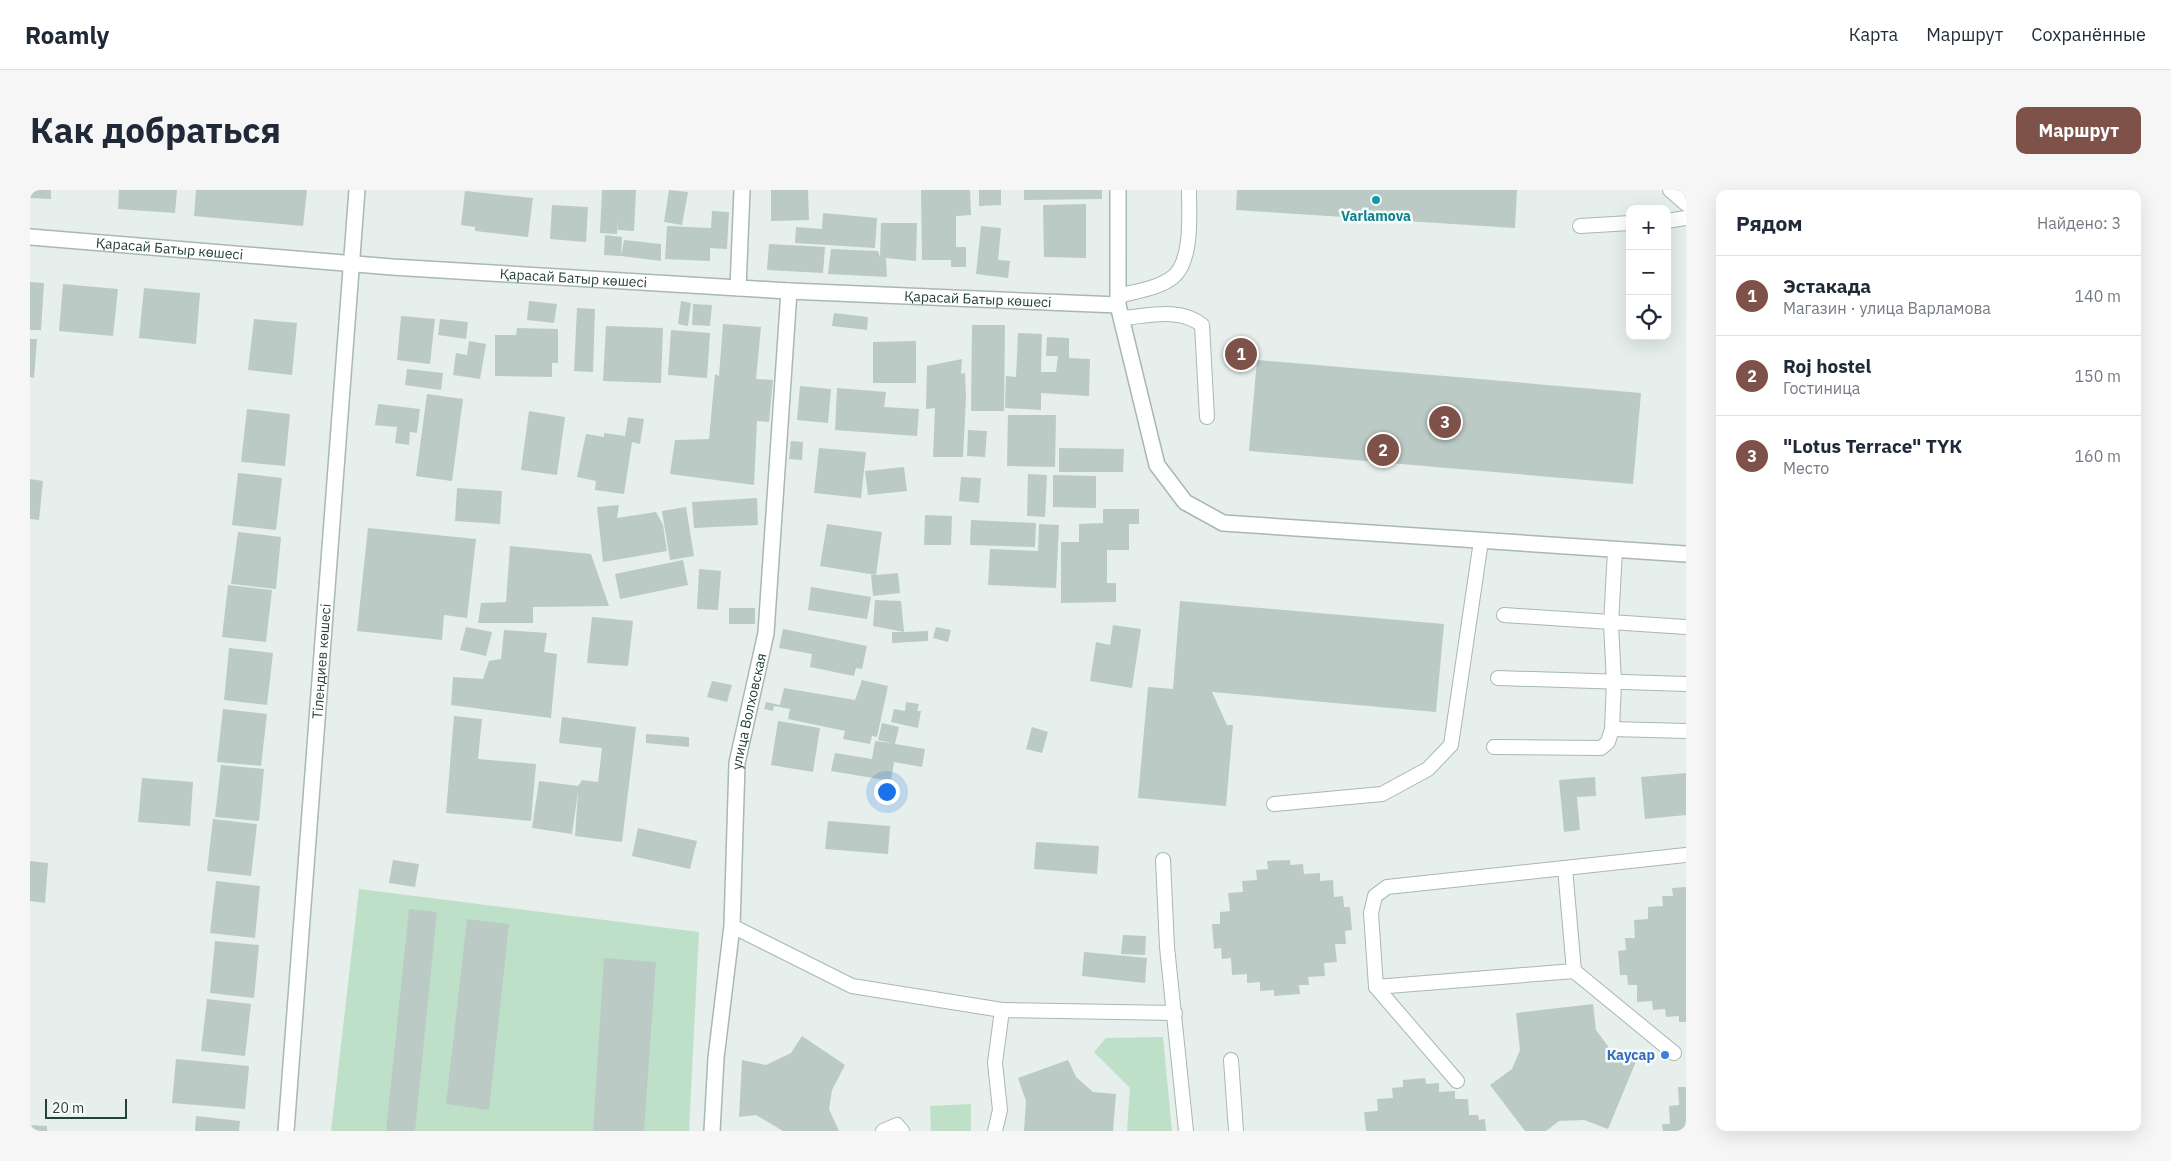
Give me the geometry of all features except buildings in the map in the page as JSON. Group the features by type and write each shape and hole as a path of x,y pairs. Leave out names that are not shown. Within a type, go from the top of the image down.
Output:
{"street":[{"name":"Тілендиев көшесі","path":"286,1131 357,190"},
{"path":"738,288 742,190"},
{"path":"1118,190 1119,306 1157,465 1185,502 1223,523 1686,554"},
{"name":"Қарасай Батыр көшесі","path":"30,237 352,264 738,288 1119,306"},
{"name":"улица Волховская","path":"712,1131 716,1058 732,926 737,763 766,633 789,290"}],"lane":[{"path":"1119,306 1175,276 1188,250 1189,190"},
{"path":"1670,190 1686,204"},
{"path":"1671,220 1686,218"},
{"path":"1580,226 1626,223"},
{"path":"1119,306 1191,316 1202,325 1207,417"},
{"path":"1274,804 1382,794 1428,769 1451,745 1481,541"},
{"path":"1494,747 1601,748 1608,742 1612,729 1614,682 1611,624 1615,550"},
{"path":"1504,616 1686,628"},
{"path":"1498,678 1686,684"},
{"path":"1612,729 1686,730"},
{"path":"1457,1081 1376,987 1371,913 1375,896 1387,887 1686,855"},
{"path":"1162,860 1167,947 1186,1131"},
{"path":"1565,868 1574,972"},
{"path":"732,926 852,986 1002,1010 1175,1013"},
{"path":"1376,987 1574,972 1674,1053"},
{"path":"996,1131 1000,1110 995,1063 1002,1010"},
{"path":"1231,1060 1236,1131"},
{"path":"883,1131 897,1125 902,1131"}],"green space":[{"path":"359,889 699,932 689,1131 331,1131"},
{"path":"1163,1037 1172,1131 1127,1131 1130,1088 1094,1052 1106,1038"},
{"path":"971,1104 971,1131 931,1131 930,1106"}],"place":[{"name":"Varlamova","path":"1376,200"},
{"name":"Эстакада","path":"1241,354"},
{"name":"\"Lotus Terrace\" ТҮК","path":"1445,422"},
{"name":"Roj hostel","path":"1383,450"},
{"name":"Каусар","path":"1665,1055"}]}
